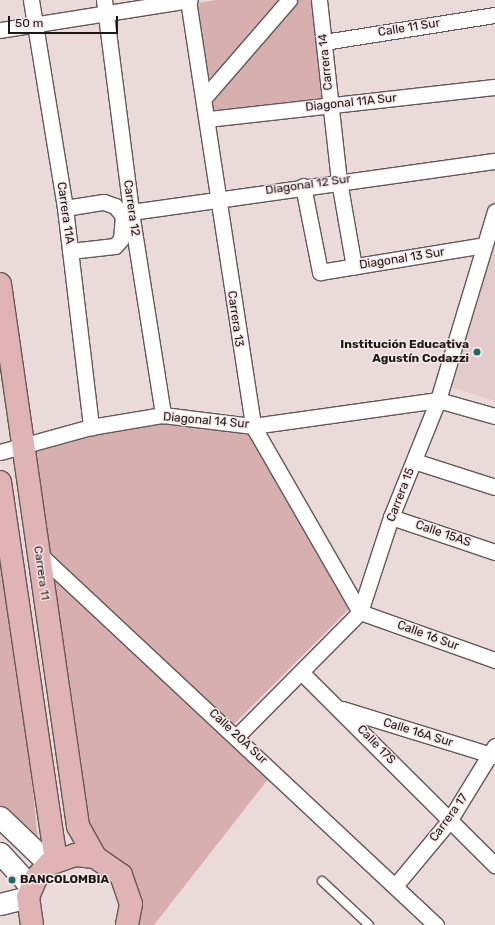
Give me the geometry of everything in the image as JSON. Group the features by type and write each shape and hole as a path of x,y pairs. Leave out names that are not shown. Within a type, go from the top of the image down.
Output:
{"main road":[{"name":"Carrera 11","path":"0,284 22,449 78,826 95,857"},
{"path":"0,482 5,561 52,862"},
{"path":"0,817 52,862"},
{"path":"0,852 30,892 32,925"},
{"path":"0,904 30,892 52,862 75,855 95,857 121,875 128,889 131,904 127,925"}],"street":[{"name":"Carrera 11A","path":"31,0 65,208 91,428"},
{"path":"0,30 36,24 105,7 189,0"},
{"name":"Carrera 13","path":"189,0 253,426 360,612"},
{"path":"204,98 289,0"},
{"name":"Carrera 14","path":"319,0 339,181 354,267"},
{"name":"Carrera 12","path":"105,7 127,214 163,415"},
{"name":"Calle 11 Sur","path":"324,42 495,15"},
{"name":"Diagonal 11A Sur","path":"208,119 495,87"},
{"name":"Diagonal 12 Sur","path":"127,214 302,186 495,161"},
{"name":"Diagonal 13 Sur","path":"302,186 320,272 484,246"},
{"path":"65,208 104,202 115,206 127,214 121,239 115,246 70,251"},
{"name":"Carrera 15","path":"237,736 360,612 391,517 438,400 495,211"},
{"path":"438,400 495,416"},
{"name":"Diagonal 14 Sur","path":"0,452 22,449 91,428 163,415 253,426 438,400"},
{"path":"414,461 495,488"},
{"name":"Calle 15AS","path":"391,517 495,552"},
{"name":"Calle 20A Sur","path":"38,553 237,736 436,925"},
{"name":"Calle 16 Sur","path":"360,612 495,660"},
{"name":"Calle 17S","path":"301,672 342,709 449,821 495,865"},
{"name":"Calle 16A Sur","path":"342,709 494,753"},
{"name":"Carrera 17","path":"395,886 449,821 494,753"}],"lane":[{"path":"322,881 369,925"}],"shaded area":[{"path":"216,0 313,0 326,101 213,114 192,4"},
{"name":"Institución Educativa Agustín Codazzi","path":"495,241 495,401 448,386"},
{"path":"163,420 243,425 351,607 233,725 44,551 29,452 95,432"},
{"path":"10,564 38,841 0,806 0,566"},
{"path":"44,564 272,774 154,925 129,925 133,917 91,844"}],"place":[{"name":"Institución Educativa Agustín Codazzi","path":"477,352"},
{"name":"BANCOLOMBIA","path":"12,880"}]}
